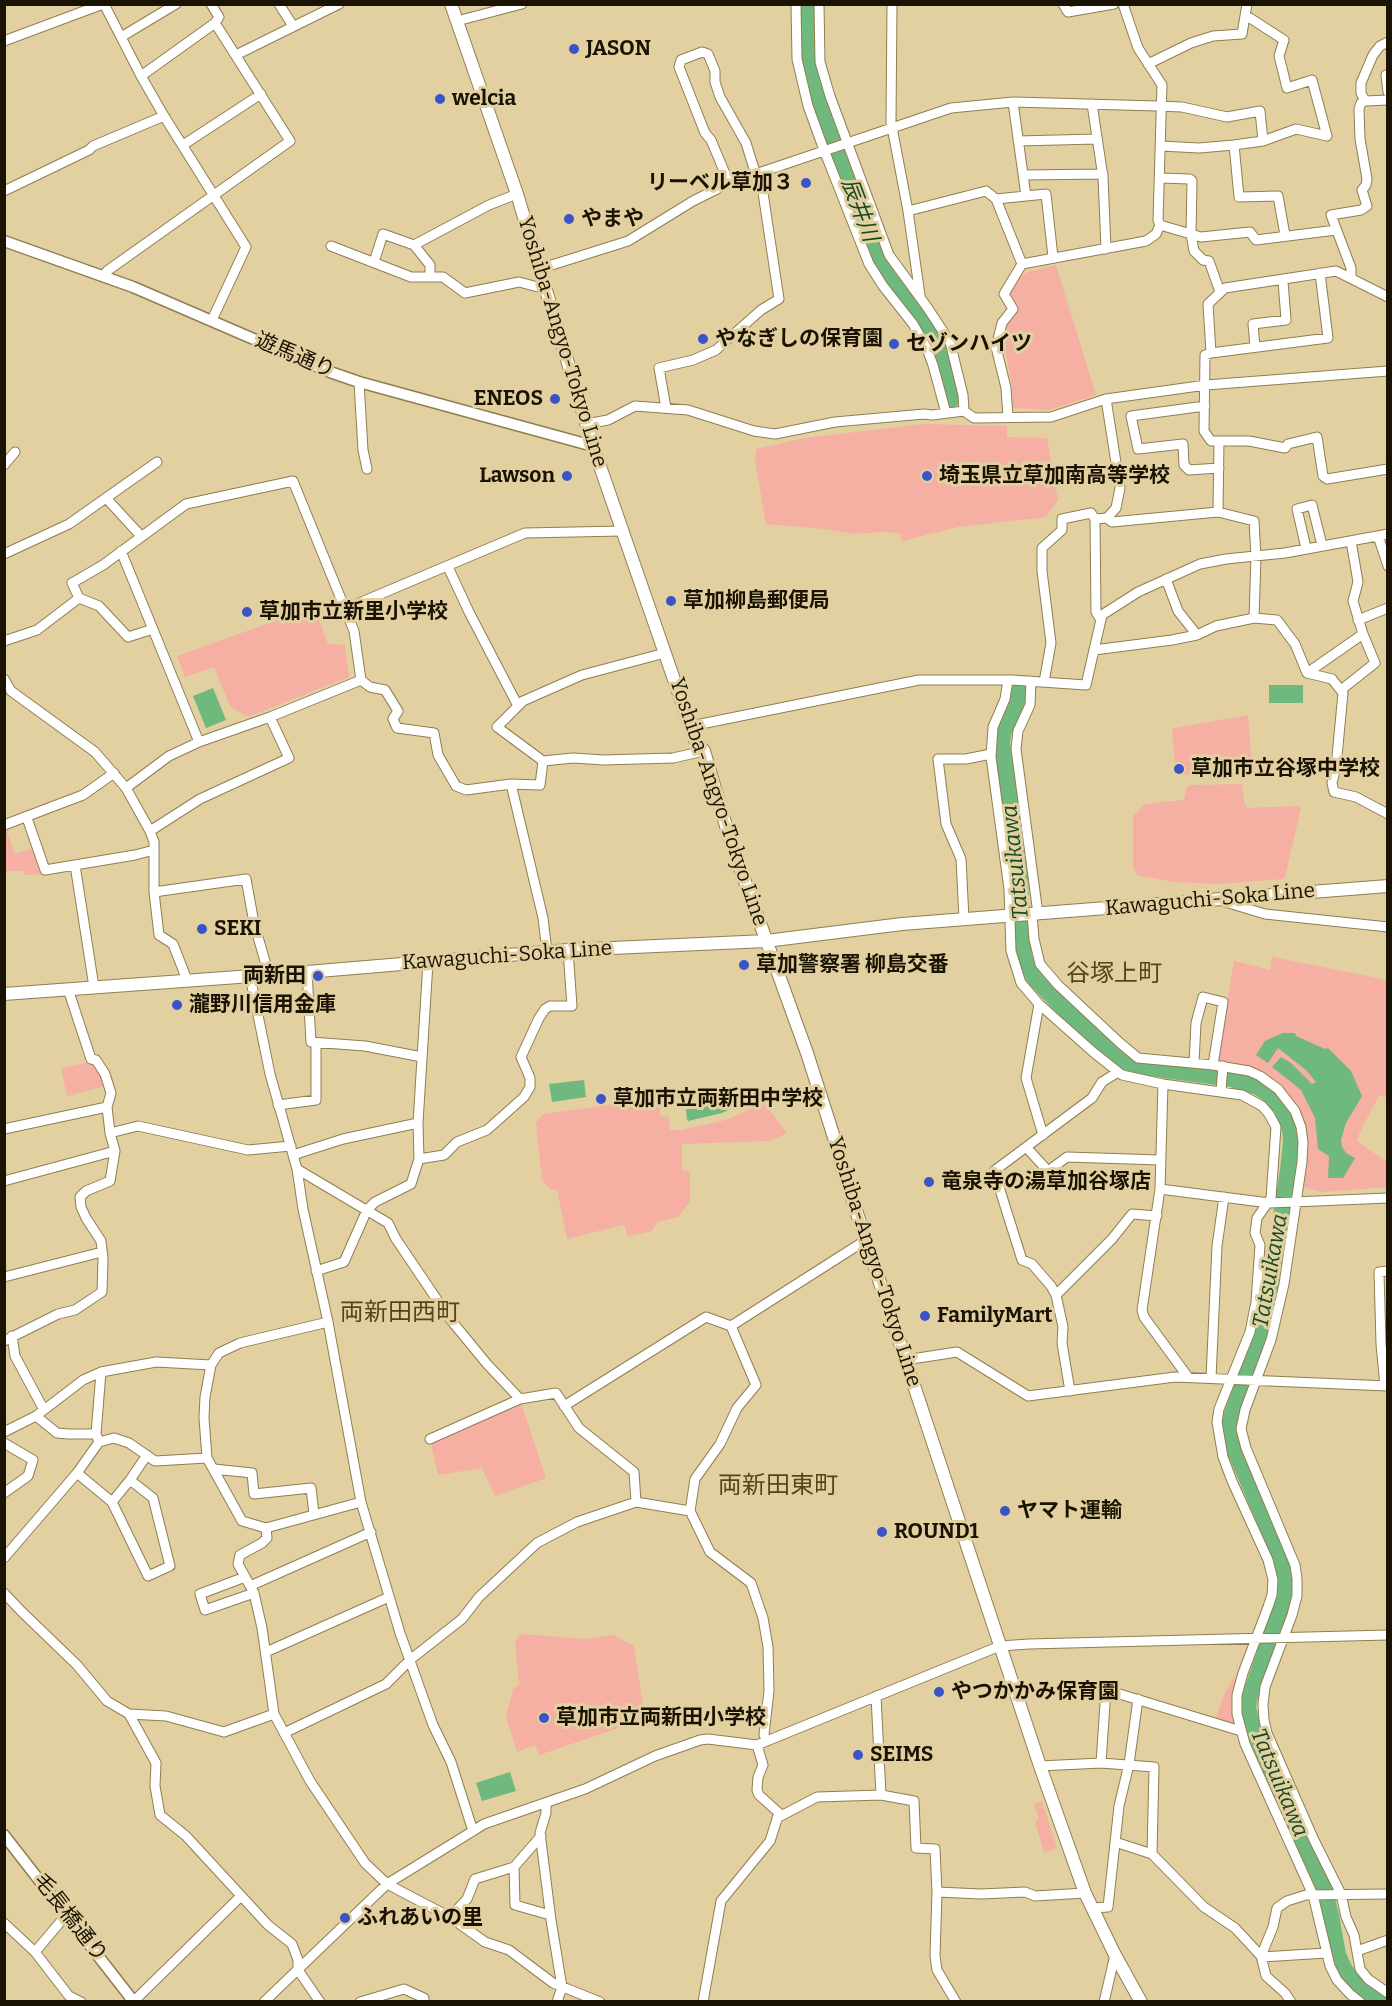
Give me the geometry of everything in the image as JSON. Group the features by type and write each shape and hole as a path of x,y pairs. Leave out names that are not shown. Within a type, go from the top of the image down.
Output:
{"main road":[{"name":"Yoshiba-Angyo-Tokyo Line","path":"451,4 517,194 593,446 695,740 704,751 731,843 807,1053 841,1165 1040,1766 1085,1893 1115,1955 1141,2001"},
{"name":"Kawaguchi-Soka Line","path":"4,994 568,950 766,941 883,926 1388,886"}],"street":[{"path":"4,41 104,4 164,116 246,247 212,320"},
{"path":"121,37 176,4"},
{"path":"141,76 215,23 219,16 211,4"},
{"path":"279,4 293,26"},
{"path":"236,55 339,4"},
{"path":"457,21 522,4"},
{"path":"796,4 795,41 798,67 808,106 869,264 913,324 927,349 946,413"},
{"path":"819,4 820,62 845,143 889,255 950,342 963,395 964,411"},
{"path":"892,4 890,110 908,211 920,298"},
{"path":"1063,4 1068,12 1114,4"},
{"path":"1123,4 1138,48 1161,86 1158,220 1161,225 1201,237 1250,232 1256,240 1336,230"},
{"path":"1148,64 1202,39 1242,34 1247,4"},
{"path":"1161,146 1198,148 1234,145 1263,141 1296,129 1327,136 1312,80 1287,88 1279,56 1284,40 1246,17"},
{"path":"102,276 290,141 215,23"},
{"path":"1365,101 1361,93 1361,82 1373,54 1380,46 1388,42"},
{"path":"666,408 659,368 693,360 716,350 761,310 779,298 758,174 746,143 720,97 715,82 715,71 708,54 702,52 681,60 679,67 705,133 711,140 729,183"},
{"path":"1388,75 1386,75 1388,92"},
{"path":"183,145 261,94"},
{"path":"1351,278 1351,268 1331,215 1361,210 1367,206 1362,190 1367,179 1360,140 1359,108 1365,101 1388,100"},
{"path":"1013,102 1026,196"},
{"path":"539,269 628,241 693,201 729,183 951,108 1013,102 1182,107 1227,117 1260,111 1263,141"},
{"path":"1092,104 1102,174 1106,249"},
{"path":"4,191 93,146 164,116"},
{"path":"1018,141 1097,139"},
{"path":"1234,145 1239,197 1278,196 1285,235"},
{"path":"1023,174 1102,174"},
{"path":"1160,178 1190,179 1192,181 1191,234 1194,251 1203,260 1209,261 1220,292"},
{"path":"908,211 986,192 996,199 1022,264"},
{"path":"414,244 489,205 517,194"},
{"path":"996,199 1046,194 1053,258"},
{"path":"1008,417 1006,388 996,347 1002,323 1013,309 1004,294 1022,264 1146,241 1156,234 1161,225"},
{"path":"374,262 383,234 414,244 430,265 430,277"},
{"name":"遊馬通り","path":"4,241 133,287 330,372 593,446"},
{"path":"331,246 411,277 442,277 465,293 519,282 538,287 544,286"},
{"path":"1210,353 1208,304 1225,288 1336,271 1388,297"},
{"path":"1320,273 1328,338 1205,355 1204,431 1211,441 1250,441 1285,448 1288,444 1317,437 1323,476 1327,478 1388,469"},
{"path":"1255,347 1253,324 1286,320 1283,280"},
{"path":"586,424 608,420 635,406 688,410 754,431 775,434 835,422 964,411 974,418 1051,417 1106,399 1206,385 1388,371"},
{"path":"359,382 363,450 367,469"},
{"path":"1095,519 1107,518 1116,508 1120,488 1106,399"},
{"path":"1205,406 1131,416 1138,449 1183,444 1184,465 1189,470 1219,468"},
{"path":"1218,512 1219,441"},
{"path":"4,465 15,452"},
{"path":"4,554 69,524 157,462"},
{"path":"153,629 128,637 99,606 79,598 72,583 103,565 186,504 293,481 354,631 361,680 370,687 385,690 398,711 393,719 397,728 434,733 438,755 456,786 466,790 511,784 540,785 543,761"},
{"path":"106,498 141,536"},
{"path":"1305,548 1297,509 1312,505 1322,545"},
{"path":"1107,518 1112,522 1218,512 1254,521 1256,557 1254,618"},
{"path":"1044,682 1051,643 1042,571 1042,548 1062,530 1062,519 1091,513 1095,519 1096,612 1101,620"},
{"path":"345,609 525,533 622,531"},
{"path":"691,726 919,680 1008,680 1086,685 1102,615 1138,591 1200,564 1256,557 1383,535 1388,566"},
{"path":"1341,690 1375,663 1353,601 1358,582 1351,541"},
{"path":"121,551 199,742"},
{"path":"448,567 519,706"},
{"path":"1166,579 1178,611 1197,635"},
{"path":"4,641 37,630 79,598"},
{"path":"1358,620 1388,608"},
{"path":"1094,650 1172,640 1197,635 1216,626 1254,618 1277,620 1295,644 1307,673"},
{"path":"1307,673 1363,634"},
{"path":"665,653 582,675 523,701 497,727 543,761 573,758 604,760 673,758 704,751"},
{"path":"1307,673 1332,678 1343,693 1332,789 1334,792 1356,797 1388,814"},
{"path":"4,679 8,693 95,752 126,788 150,831 154,850 154,892 159,935 173,944 187,980"},
{"path":"126,788 169,756 199,742 270,717 361,680"},
{"path":"1008,680 1002,705 993,727 991,754 1009,889 1011,951 1021,983 1039,1004 1118,1072 1163,1084 1221,1091 1250,1098 1262,1106 1276,1127 1271,1203 1257,1218 1255,1233 1260,1245 1254,1312 1250,1332 1217,1422 1223,1457 1268,1560 1273,1580 1272,1595 1237,1695 1237,1714 1249,1754 1315,1895 1330,1966 1337,1980 1360,2001"},
{"path":"1031,681 1030,705 1018,731 1016,749 1035,914 1034,939 1040,964 1058,985 1138,1058 1223,1066 1249,1071 1278,1089 1295,1111 1301,1127 1303,1142 1281,1295 1271,1340 1253,1380 1241,1429 1246,1448 1295,1565 1296,1596 1265,1687 1264,1720 1267,1733 1351,1927 1360,1969 1368,1978 1388,1992"},
{"path":"150,831 200,799 289,758 270,717"},
{"path":"964,919 962,859 946,824 938,759 966,759 991,754"},
{"path":"4,825 83,795 114,773"},
{"path":"511,784 543,918 547,952"},
{"path":"27,818 45,870 154,850"},
{"path":"75,865 94,987"},
{"path":"154,892 246,879 254,923 269,975"},
{"path":"1217,900 1265,914 1388,927"},
{"path":"419,1159 444,1155 458,1142 487,1130 524,1097 530,1087 530,1078 521,1057 539,1018 550,1006 572,1006 568,950"},
{"path":"316,1271 344,1262 367,1210 375,1202 411,1184 419,1159 418,1123 428,962"},
{"path":"307,972 310,1042 365,1046 422,1057"},
{"path":"250,976 278,1105 297,1169 361,1502 400,1633 433,1725 451,1762 473,1831"},
{"path":"68,989 91,1059 96,1060 109,1082 111,1093 107,1107 115,1151 110,1180 86,1191 80,1197 81,1207 101,1241 102,1292 75,1310 58,1314 8,1339 40,1413 57,1432 114,1438 129,1443 155,1461 207,1458"},
{"path":"1194,1063 1196,1023 1203,997 1223,1002 1213,1065"},
{"path":"1039,1004 1026,1078 1043,1135"},
{"path":"278,1105 316,1100 316,1044"},
{"path":"1221,1091 1223,1066"},
{"path":"1070,1391 1062,1342 1063,1327 1056,1295 1032,1264 1022,1260 994,1171 1092,1098 1102,1082 1118,1072"},
{"path":"1163,1084 1160,1189 1142,1310 1144,1317 1188,1377"},
{"path":"4,1129 107,1107"},
{"path":"110,1133 138,1126 248,1150 292,1151 418,1123"},
{"path":"1026,1147 1048,1171 1067,1157 1161,1160"},
{"path":"4,1181 115,1151"},
{"path":"297,1169 388,1222 450,1319 520,1399"},
{"path":"1160,1189 1271,1203 1388,1198"},
{"path":"1211,1378 1217,1246 1224,1197"},
{"path":"1056,1295 1112,1239 1132,1214 1157,1216"},
{"path":"731,1326 866,1240"},
{"path":"4,1277 102,1252"},
{"path":"905,1360 957,1352 1028,1396 1174,1377 1386,1386 1381,1344 1379,1272 1388,1271"},
{"path":"564,1406 706,1317 731,1326 756,1385 737,1408 720,1444 695,1479 690,1511 710,1552 751,1583 757,1600 768,1647 769,1691 764,1735 767,1741"},
{"path":"328,1322 240,1343 219,1353 211,1365 205,1397 207,1458 242,1521 266,1528 361,1502"},
{"path":"4,1432 40,1413 84,1380 101,1372 156,1362 211,1365"},
{"path":"4,1558 77,1473 97,1438 101,1372"},
{"path":"430,1439 520,1399 556,1394 579,1428 634,1472 636,1502"},
{"path":"4,1441 33,1460 28,1476 4,1493"},
{"path":"112,1502 147,1455"},
{"path":"214,1469 252,1473 254,1494 311,1488 315,1514"},
{"path":"77,1473 112,1502 148,1576 170,1566 153,1498 130,1480"},
{"path":"284,1733 386,1684 411,1659 462,1619 479,1597 537,1543 577,1522 636,1502 690,1511"},
{"path":"266,1528 267,1538 240,1555 238,1564 250,1585 262,1628 274,1714 310,1780 365,1863 387,1884 450,1917 485,1942 509,1950 553,1983 600,2001"},
{"path":"250,1585 200,1594 206,1610 250,1585 371,1532"},
{"path":"4,1593 77,1665 107,1701 129,1714 166,1716 224,1732 274,1714"},
{"path":"266,1652 389,1597"},
{"path":"264,2001 387,1884 484,1824 585,1789 655,1756 700,1740 757,1745 1000,1646 1388,1635"},
{"path":"1090,1684 1241,1731"},
{"path":"1101,1763 1106,1689"},
{"path":"876,1696 881,1795"},
{"path":"1092,1908 1108,1907 1119,1806 1129,1764 1138,1699"},
{"path":"129,1714 156,1763 155,1786 160,1815 186,1836 268,1925 292,1944 298,1960 298,1970 320,2001"},
{"path":"703,2001 721,1901 770,1841 777,1818 778,1813 759,1796 757,1790 758,1778 763,1765 757,1745"},
{"path":"1040,1766 1101,1763 1154,1767 1152,1854"},
{"path":"777,1818 817,1797 881,1795 914,1801 916,1848 935,1849 937,1892 934,1956 937,1970 956,2001"},
{"path":"546,1803 541,1836 550,1915 562,1987 557,2001"},
{"name":"毛長橋通り","path":"4,1835 135,2001"},
{"path":"450,1917 467,1899 475,1879 514,1867 541,1836"},
{"path":"1115,1842 1152,1854 1204,1907 1235,1928 1262,1957 1266,1976 1291,2001"},
{"path":"514,1867 515,1905 550,1915"},
{"path":"937,1892 981,1894 1025,1892 1035,1896 1085,1893"},
{"path":"1262,1957 1274,1927 1277,1908 1287,1901 1315,1895 1388,1894"},
{"path":"129,2001 135,2001 241,1896"},
{"path":"35,1952 67,1914"},
{"path":"4,1923 35,1952 65,1999 81,2001"},
{"path":"1357,1950 1388,1940"},
{"path":"1262,1957 1326,1953"},
{"path":"1104,2001 1115,1955"},
{"path":"360,2001 395,1996 404,1989 424,1998 424,2001"}],"shaded area":[{"path":"1056,265 1096,395 1049,410 1013,408 1005,333 1007,324 1017,310 1009,296 1017,280 1027,272"},
{"path":"923,424 1007,426 1007,437 1047,438 1058,500 1046,517 958,527 902,541 900,533 853,534 766,524 755,461 756,449 805,438"},
{"path":"314,607 328,644 345,645 349,677 248,717 230,706 214,667 185,677 177,656"},
{"path":"1269,685 1303,685 1303,703 1269,703"},
{"path":"213,688 226,720 206,728 193,696"},
{"path":"1248,715 1252,762 1244,762 1239,770 1180,775 1176,772 1172,731 1174,728"},
{"path":"1242,784 1244,803 1248,808 1296,806 1301,808 1283,879 1222,884 1173,882 1137,875 1133,868 1133,816 1145,804 1183,800 1186,788 1190,785"},
{"path":"4,828 6,828 14,853 33,849 40,874 24,875 24,871 5,871"},
{"path":"1272,957 1387,980 1387,1094 1385,1097 1379,1095 1357,1141 1387,1162 1387,1187 1324,1192 1301,1187 1307,1129 1295,1104 1281,1083 1254,1069 1217,1063 1234,961 1270,970"},
{"path":"1283,1033 1295,1033 1296,1036 1325,1049 1328,1048 1351,1071 1362,1096 1346,1123 1341,1140 1346,1153 1355,1158 1343,1178 1328,1178 1329,1156 1318,1149 1315,1118 1301,1090 1272,1067 1281,1057 1291,1063 1312,1084 1316,1082 1306,1070 1278,1048 1268,1063 1256,1055 1265,1041"},
{"path":"94,1063 106,1086 67,1096 61,1068"},
{"path":"584,1080 586,1097 552,1102 549,1084"},
{"path":"744,1089 749,1100 722,1113 688,1121 686,1110 689,1106 714,1101"},
{"path":"658,1098 660,1116 669,1117 670,1130 681,1130 726,1120 764,1103 787,1133 770,1141 682,1144 682,1170 690,1171 690,1202 678,1217 657,1222 652,1231 631,1236 627,1235 623,1225 567,1239 557,1190 551,1190 542,1180 536,1123 543,1114"},
{"path":"520,1399 546,1478 495,1496 482,1468 438,1475 430,1439"},
{"path":"521,1634 586,1639 613,1635 634,1646 645,1719 539,1755 535,1745 517,1752 506,1717 513,1689 519,1685 515,1641"},
{"path":"1234,1677 1236,1681 1232,1708 1234,1724 1216,1718 1224,1695"},
{"path":"510,1772 516,1791 482,1801 476,1783"},
{"path":"1042,1801 1057,1848 1044,1853 1035,1821 1039,1819 1034,1804"}],"waterway":[{"name":"辰井川","path":"806,4 807,56 813,85 842,167 879,262 889,278 926,323 941,353 952,399"},
{"name":"Tatsuikawa","path":"1019,691 1002,742 1020,878 1024,958 1035,979 1065,1010 1121,1059 1135,1066 1232,1079 1258,1087 1281,1108 1290,1129 1288,1170 1265,1317 1230,1420 1232,1444 1281,1559 1285,1584 1282,1604 1248,1707 1267,1764 1323,1885 1338,1955 1345,1970 1354,1981 1380,2002"}],"place":[{"name":"JASON","path":"574,49"},
{"name":"welcia","path":"440,99"},
{"name":"リーベル草加３","path":"806,183"},
{"name":"やまや","path":"569,219"},
{"name":"やなぎしの保育園","path":"703,339"},
{"name":"セゾンハイツ","path":"894,344"},
{"name":"ENEOS","path":"555,399"},
{"name":"Lawson","path":"567,476"},
{"name":"埼玉県立草加南高等学校","path":"927,476"},
{"name":"草加柳島郵便局","path":"671,601"},
{"name":"草加市立新里小学校","path":"247,612"},
{"name":"草加市立谷塚中学校","path":"1179,769"},
{"name":"SEKI","path":"202,929"},
{"name":"草加警察署 柳島交番","path":"744,965"},
{"name":"両新田","path":"318,976"},
{"name":"瀧野川信用金庫","path":"177,1005"},
{"name":"草加市立両新田中学校","path":"601,1099"},
{"name":"竜泉寺の湯草加谷塚店","path":"929,1182"},
{"name":"FamilyMart","path":"925,1316"},
{"name":"ヤマト運輸","path":"1005,1511"},
{"name":"ROUND1","path":"882,1532"},
{"name":"やつかかみ保育園","path":"939,1692"},
{"name":"草加市立両新田小学校","path":"544,1718"},
{"name":"SEIMS","path":"858,1755"},
{"name":"ふれあいの里","path":"345,1918"}],"district":[{"name":"谷塚上町","path":"1114,974"},
{"name":"両新田西町","path":"400,1313"},
{"name":"両新田東町","path":"778,1486"}]}
